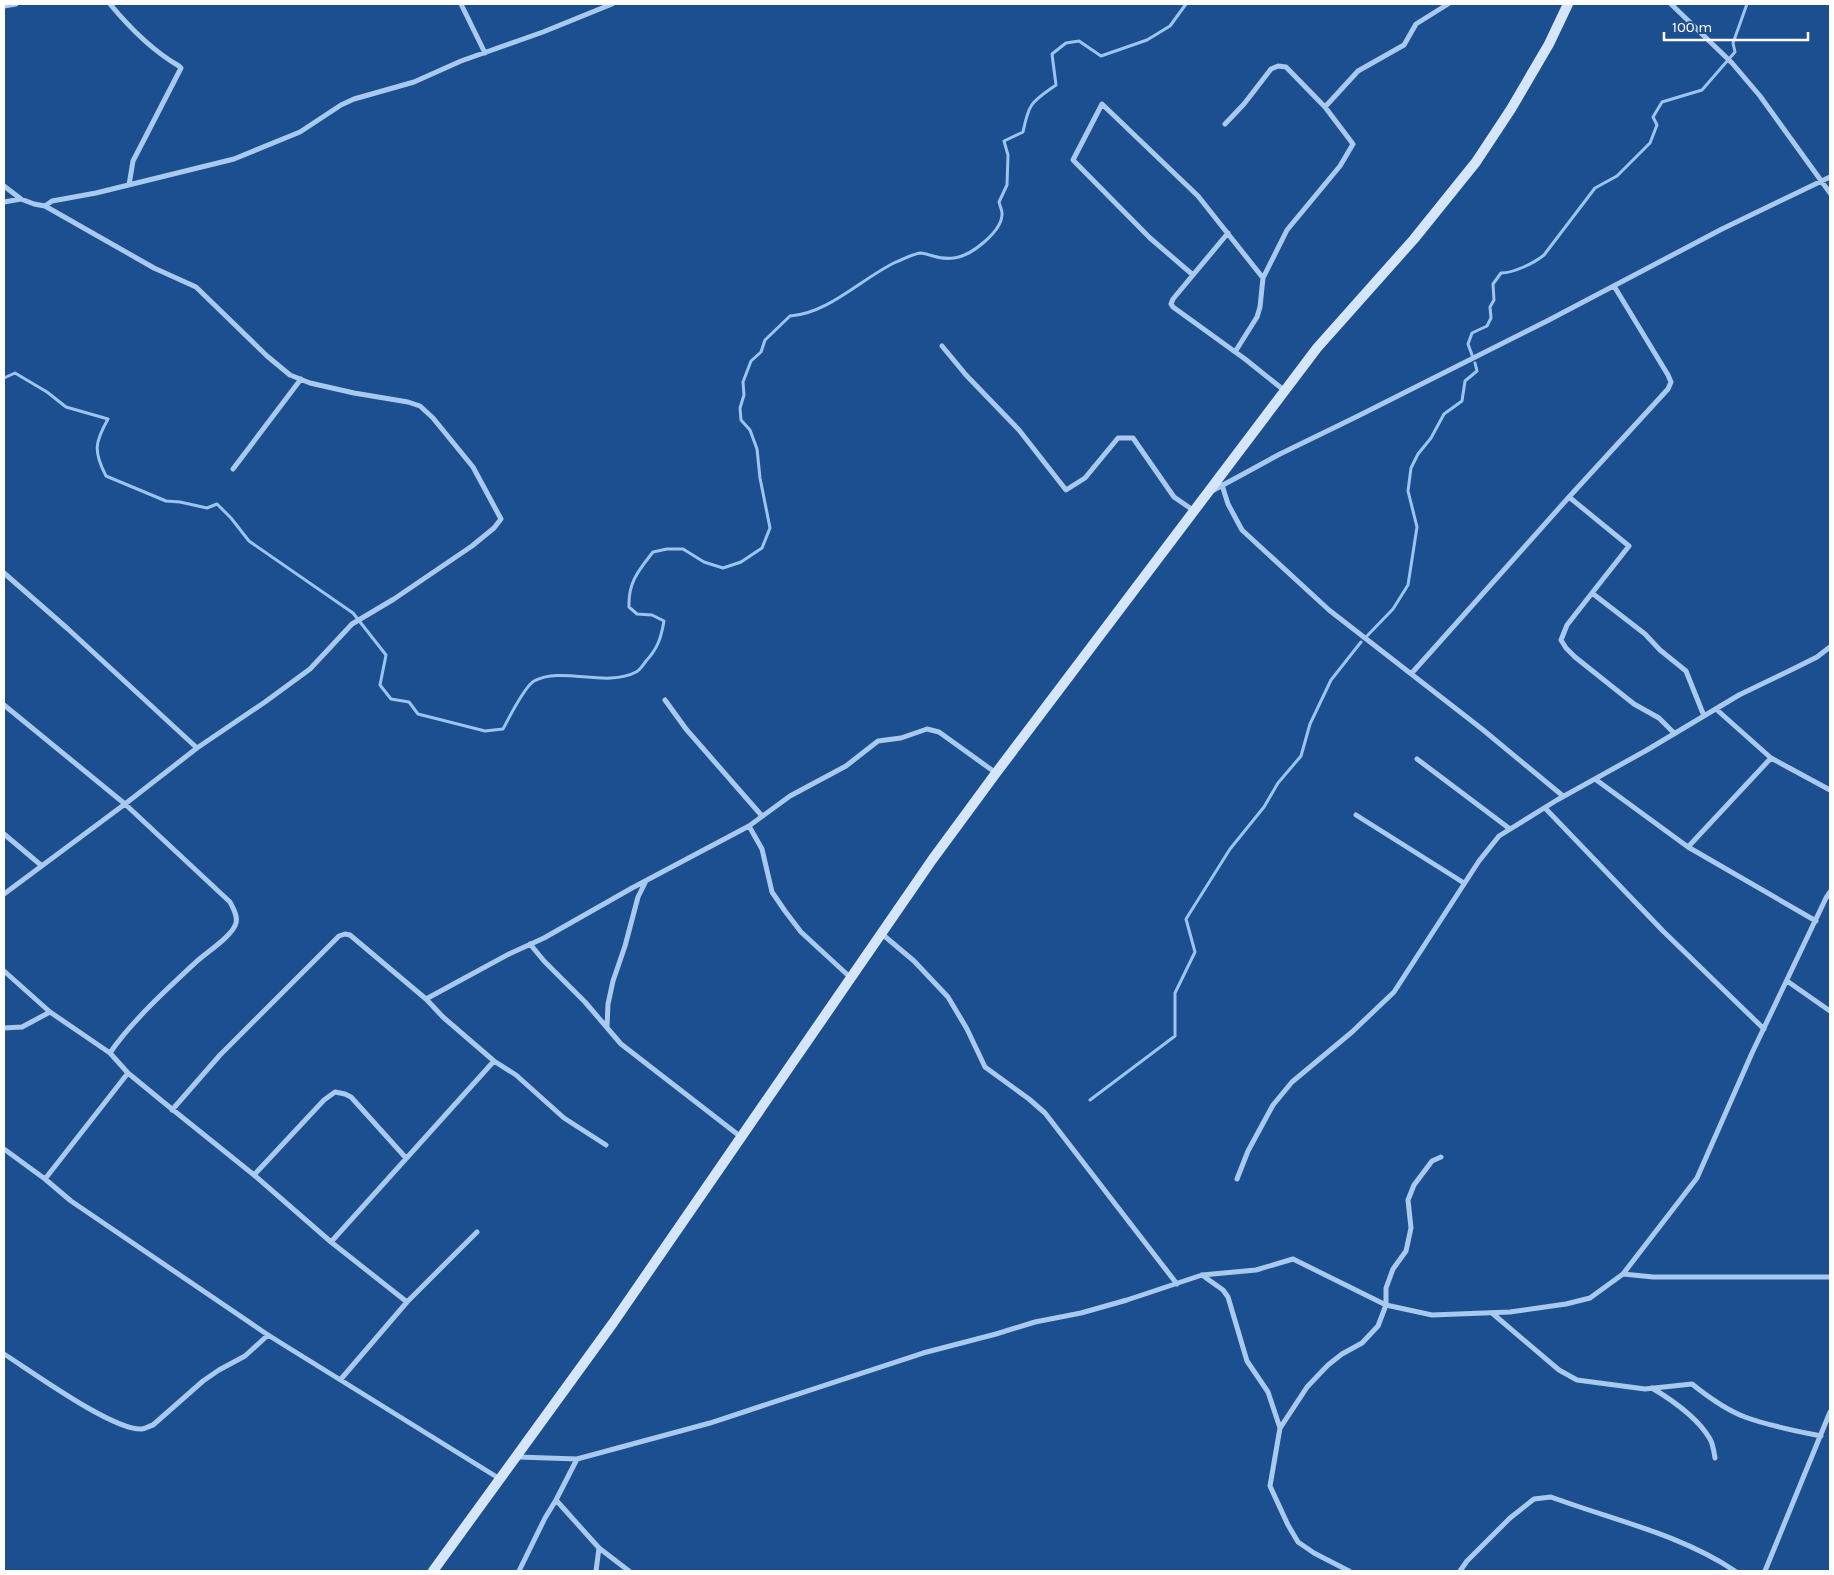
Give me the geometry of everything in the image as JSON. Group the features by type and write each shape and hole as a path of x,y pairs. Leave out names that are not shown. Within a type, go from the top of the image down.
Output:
{"main road":[{"path":"433,1571 613,1323 881,933 996,773 1317,348 1414,239 1476,162 1550,44 1567,4"}],"street":[{"path":"4,6 16,4"},
{"path":"110,4 124,20 157,50 181,68 133,161 129,185"},
{"path":"462,4 485,53"},
{"path":"45,206 52,201 129,185 234,159 300,132 341,105 354,99 414,82 461,61 612,4"},
{"path":"1326,107 1358,71 1404,45 1416,24 1448,4"},
{"path":"1671,4 1732,64 1760,96 1830,194"},
{"path":"1225,124 1244,104 1270,69 1278,66 1286,67 1326,107 1353,144 1340,166 1287,230 1263,278 1257,317 1235,352"},
{"path":"1193,275 1150,238 1073,160 1102,104 1198,196 1263,278"},
{"path":"1205,495 1280,454 1614,286 1722,229 1830,177"},
{"path":"4,186 21,198 34,204 45,206 154,268 196,286 267,356 290,375 354,393 408,402 420,406 434,418 473,467 501,519 494,528 472,546 352,624 310,669 197,748 4,894"},
{"path":"4,202 21,198"},
{"path":"1228,233 1171,304 1284,391"},
{"path":"1411,674 1568,497 1668,389 1671,382 1668,375 1614,286"},
{"path":"942,346 966,375 1019,430 1066,490 1085,478 1118,438 1133,438 1174,497 1193,510"},
{"path":"233,469 301,379"},
{"path":"1222,485 1228,504 1242,530 1329,610 1564,796"},
{"path":"1568,497 1629,546 1567,625 1561,640 1566,648 1575,656 1634,704 1659,718 1674,733"},
{"path":"4,574 68,629 197,748"},
{"path":"1592,593 1645,634 1660,650 1686,671 1704,716"},
{"path":"1237,1179 1248,1151 1273,1105 1292,1082 1352,1032 1394,992 1464,883 1499,836 1564,796 1739,695 1817,657 1830,647"},
{"path":"665,700 686,729 762,816"},
{"path":"4,704 125,804 230,902 236,914 236,923 231,932 194,964 148,1009 127,1031 110,1053"},
{"path":"1716,709 1771,758 1830,790"},
{"path":"426,999 749,826 790,796 846,766 878,741 901,738 927,729 939,732 996,773"},
{"path":"1688,847 1771,758"},
{"path":"1417,759 1510,829"},
{"path":"1594,779 1688,847 1816,921"},
{"path":"1544,808 1663,931 1764,1030"},
{"path":"1356,815 1464,883"},
{"path":"749,826 762,849 772,892 784,911 801,932 851,978"},
{"path":"4,834 42,866"},
{"path":"607,1027 608,1004 613,981 625,946 638,897 645,882"},
{"path":"516,1456 577,1459 710,1423 923,1352 996,1334 1035,1322 1081,1313 1202,1275 1256,1270 1293,1259 1386,1305 1432,1315 1510,1312 1566,1304 1590,1298 1622,1274 1697,1178 1764,1030 1830,892"},
{"path":"881,933 914,961 948,997 967,1029 985,1067 1029,1098 1045,1113 1177,1284"},
{"path":"172,1110 220,1054 339,936 345,934 350,935 426,999 494,1061 516,1075 564,1118 606,1145"},
{"path":"530,944 621,1044 741,1137"},
{"path":"4,971 50,1012 110,1053 128,1073 172,1110 254,1175 331,1242 407,1302"},
{"path":"1787,981 1830,1011"},
{"path":"4,1028 22,1027 50,1012"},
{"path":"331,1242 494,1061"},
{"path":"45,1179 128,1073"},
{"path":"254,1175 324,1100 335,1092 350,1097 376,1123 406,1158"},
{"path":"4,1149 71,1201 268,1335 500,1479"},
{"path":"1349,1571 1314,1553 1298,1542 1288,1525 1270,1486 1280,1428 1307,1387 1328,1365 1342,1354 1362,1343 1378,1326 1386,1305 1386,1288 1393,1269 1406,1251 1409,1240 1411,1228 1408,1200 1414,1186 1432,1161 1441,1157"},
{"path":"341,1379 407,1302 477,1232"},
{"path":"1622,1274 1653,1277 1830,1277"},
{"path":"1202,1275 1223,1290 1228,1297 1247,1360 1268,1392 1280,1428"},
{"path":"1492,1313 1559,1370 1577,1380 1645,1389 1692,1384 1704,1394 1744,1416 1798,1432 1821,1436"},
{"path":"4,1354 104,1417 127,1426 142,1429 153,1425 203,1382 219,1370 245,1356 268,1335"},
{"path":"1652,1388 1675,1402 1692,1417 1710,1439 1715,1458"},
{"path":"1765,1571 1830,1412"},
{"path":"519,1571 577,1459"},
{"path":"1460,1571 1467,1561 1510,1518 1534,1499 1541,1496 1551,1496 1685,1543 1722,1562 1735,1571"},
{"path":"556,1500 599,1548 629,1571"},
{"path":"596,1571 599,1548"}],"waterway":[{"path":"4,378 15,373 47,392 66,407 108,419 100,434 97,447 99,460 106,476 166,501 207,508 217,504 249,541 353,613 386,655 380,685 391,699 409,702 418,714 485,731 503,729 521,696 534,681 545,677 558,676 611,678 636,672 641,667 656,647 664,621 652,615 637,614 629,607 629,598 635,577 653,552 667,549 683,549 704,562 723,568 741,562 762,548 770,528 760,478 757,449 750,430 741,420 740,408 744,395 743,382 751,361 761,352 765,340 790,316 818,309 896,262 918,253 940,258 954,258 969,253 985,242 992,235 1001,220 1002,212 999,202 1007,185 1008,155 1004,141 1023,132 1030,108 1037,99 1056,85 1052,54 1066,43 1079,41 1101,56 1147,40 1170,26 1186,4"},
{"path":"1472,355 1468,344 1472,333 1487,326 1491,318 1490,307 1494,300 1493,284 1501,273 1524,267 1544,255 1595,188 1617,176 1650,143 1657,125 1653,117 1662,102 1702,90 1735,52 1733,43 1747,4"},
{"path":"1366,637 1393,609 1408,585 1417,527 1408,491 1411,468 1444,414 1462,401 1465,381 1477,371 1475,363"},
{"path":"1090,1100 1175,1036 1175,993 1195,952 1186,919 1230,849 1264,807 1278,783 1301,756 1310,724 1331,680 1361,642"}]}
